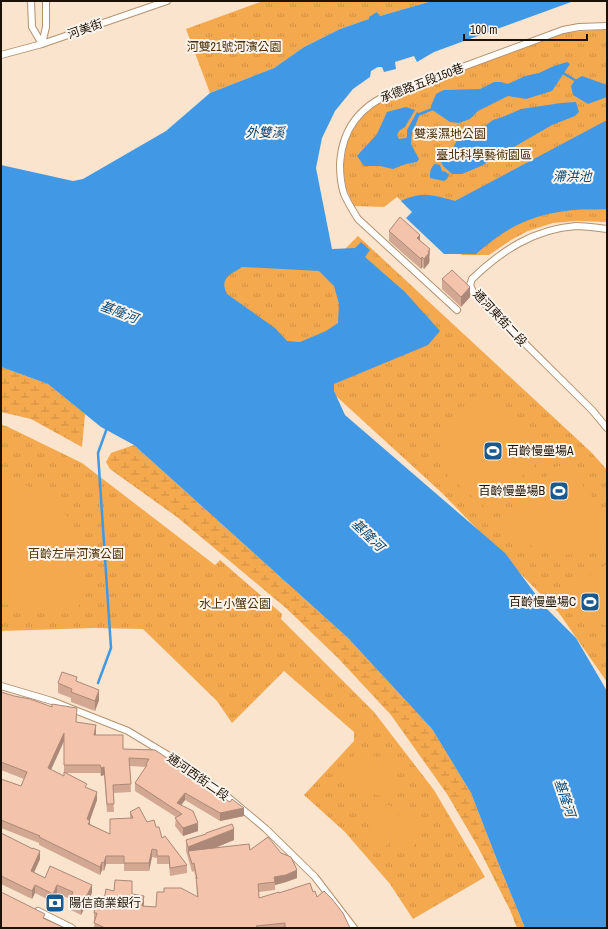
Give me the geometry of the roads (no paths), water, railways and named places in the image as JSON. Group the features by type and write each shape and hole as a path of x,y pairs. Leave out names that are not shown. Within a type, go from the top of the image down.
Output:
{"street":[{"path":"31,1 32,26 42,44"},
{"path":"42,44 46,26 46,1"},
{"name":"河美街","path":"1,55 42,44 167,1"},
{"name":"承德路五段150巷","path":"457,310 358,219 349,206 340,175 341,151 345,137 357,117 379,98 563,30 607,26"},
{"name":"通河東街二段","path":"607,229 578,226 555,228 531,236 498,255 472,280 470,285 473,292 592,410 607,428"},
{"name":"通河西街二段","path":"2,688 52,701 128,731 212,783 272,834 314,877 354,928"},
{"path":"31,908 72,928"}],"water":[{"path":"432,1 574,1 434,52 417,62 414,56 395,62 396,69 384,72 382,67 378,67 371,71 370,77 353,89 335,111 322,138 316,168 332,249 355,248 361,242 370,250 365,257 405,292 440,331 428,345 334,384 334,391 345,415 505,553 545,607 576,638 607,691 607,928 525,928 471,793 432,729 348,638 134,445 101,427 48,384 1,367 1,165 73,181 83,179 166,131 210,93 274,68 304,47 340,29 369,19 369,17 377,12 380,16","holes":["242,267 319,271 334,286 339,304 338,323 326,331 300,342 287,341 275,328 227,294 224,284 230,275"]},
{"path":"567,62 570,64 552,91 526,99 508,96 478,111 470,119 459,123 450,122 431,109 436,94 444,90 480,89 494,82 508,84 525,76 539,73"},
{"path":"582,76 607,85 607,97 588,104 573,95 571,86 575,80"},
{"path":"576,102 579,112 575,116 552,125 481,166 462,174 452,174 443,166 441,162 443,157 452,150 460,134 481,129 493,120 521,109"},
{"path":"406,107 415,110 405,127 399,131 397,135 399,139 406,138 407,130 417,112 420,114 412,133 411,144 419,159 417,162 393,169 380,166 364,166 357,156 377,134 387,112"},
{"name":"滯洪池","path":"607,120 607,209 559,212 521,223 498,236 476,254 444,254 406,218 412,212 401,201 415,196 428,195 455,201"},
{"path":"435,164 440,165 442,171 449,175 444,181 430,178 432,167"}],"waterway":[{"path":"561,74 563,73 578,82"},
{"path":"420,114 435,108"},
{"path":"98,683 111,648 98,453 107,428"}],"place":[{"name":"百齡慢壘場A","path":"493,451"},
{"name":"百齡慢壘場B","path":"559,491"},
{"name":"百齡慢壘場C","path":"590,602"},
{"name":"陽信商業銀行","path":"55,903"}],"park label":[{"name":"河雙21號河濱公園","path":"234,47"},
{"name":"雙溪濕地公園","path":"450,134"},
{"name":"臺北科學藝術園區","path":"484,155"},
{"name":"百齡左岸河濱公園","path":"76,554"},
{"name":"水上小蟹公園","path":"235,604"}],"water label":[{"name":"外雙溪","path":"265,132"},
{"name":"基隆河","path":"119,312"},
{"name":"基隆河","path":"368,535"},
{"name":"基隆河","path":"565,798"}]}
